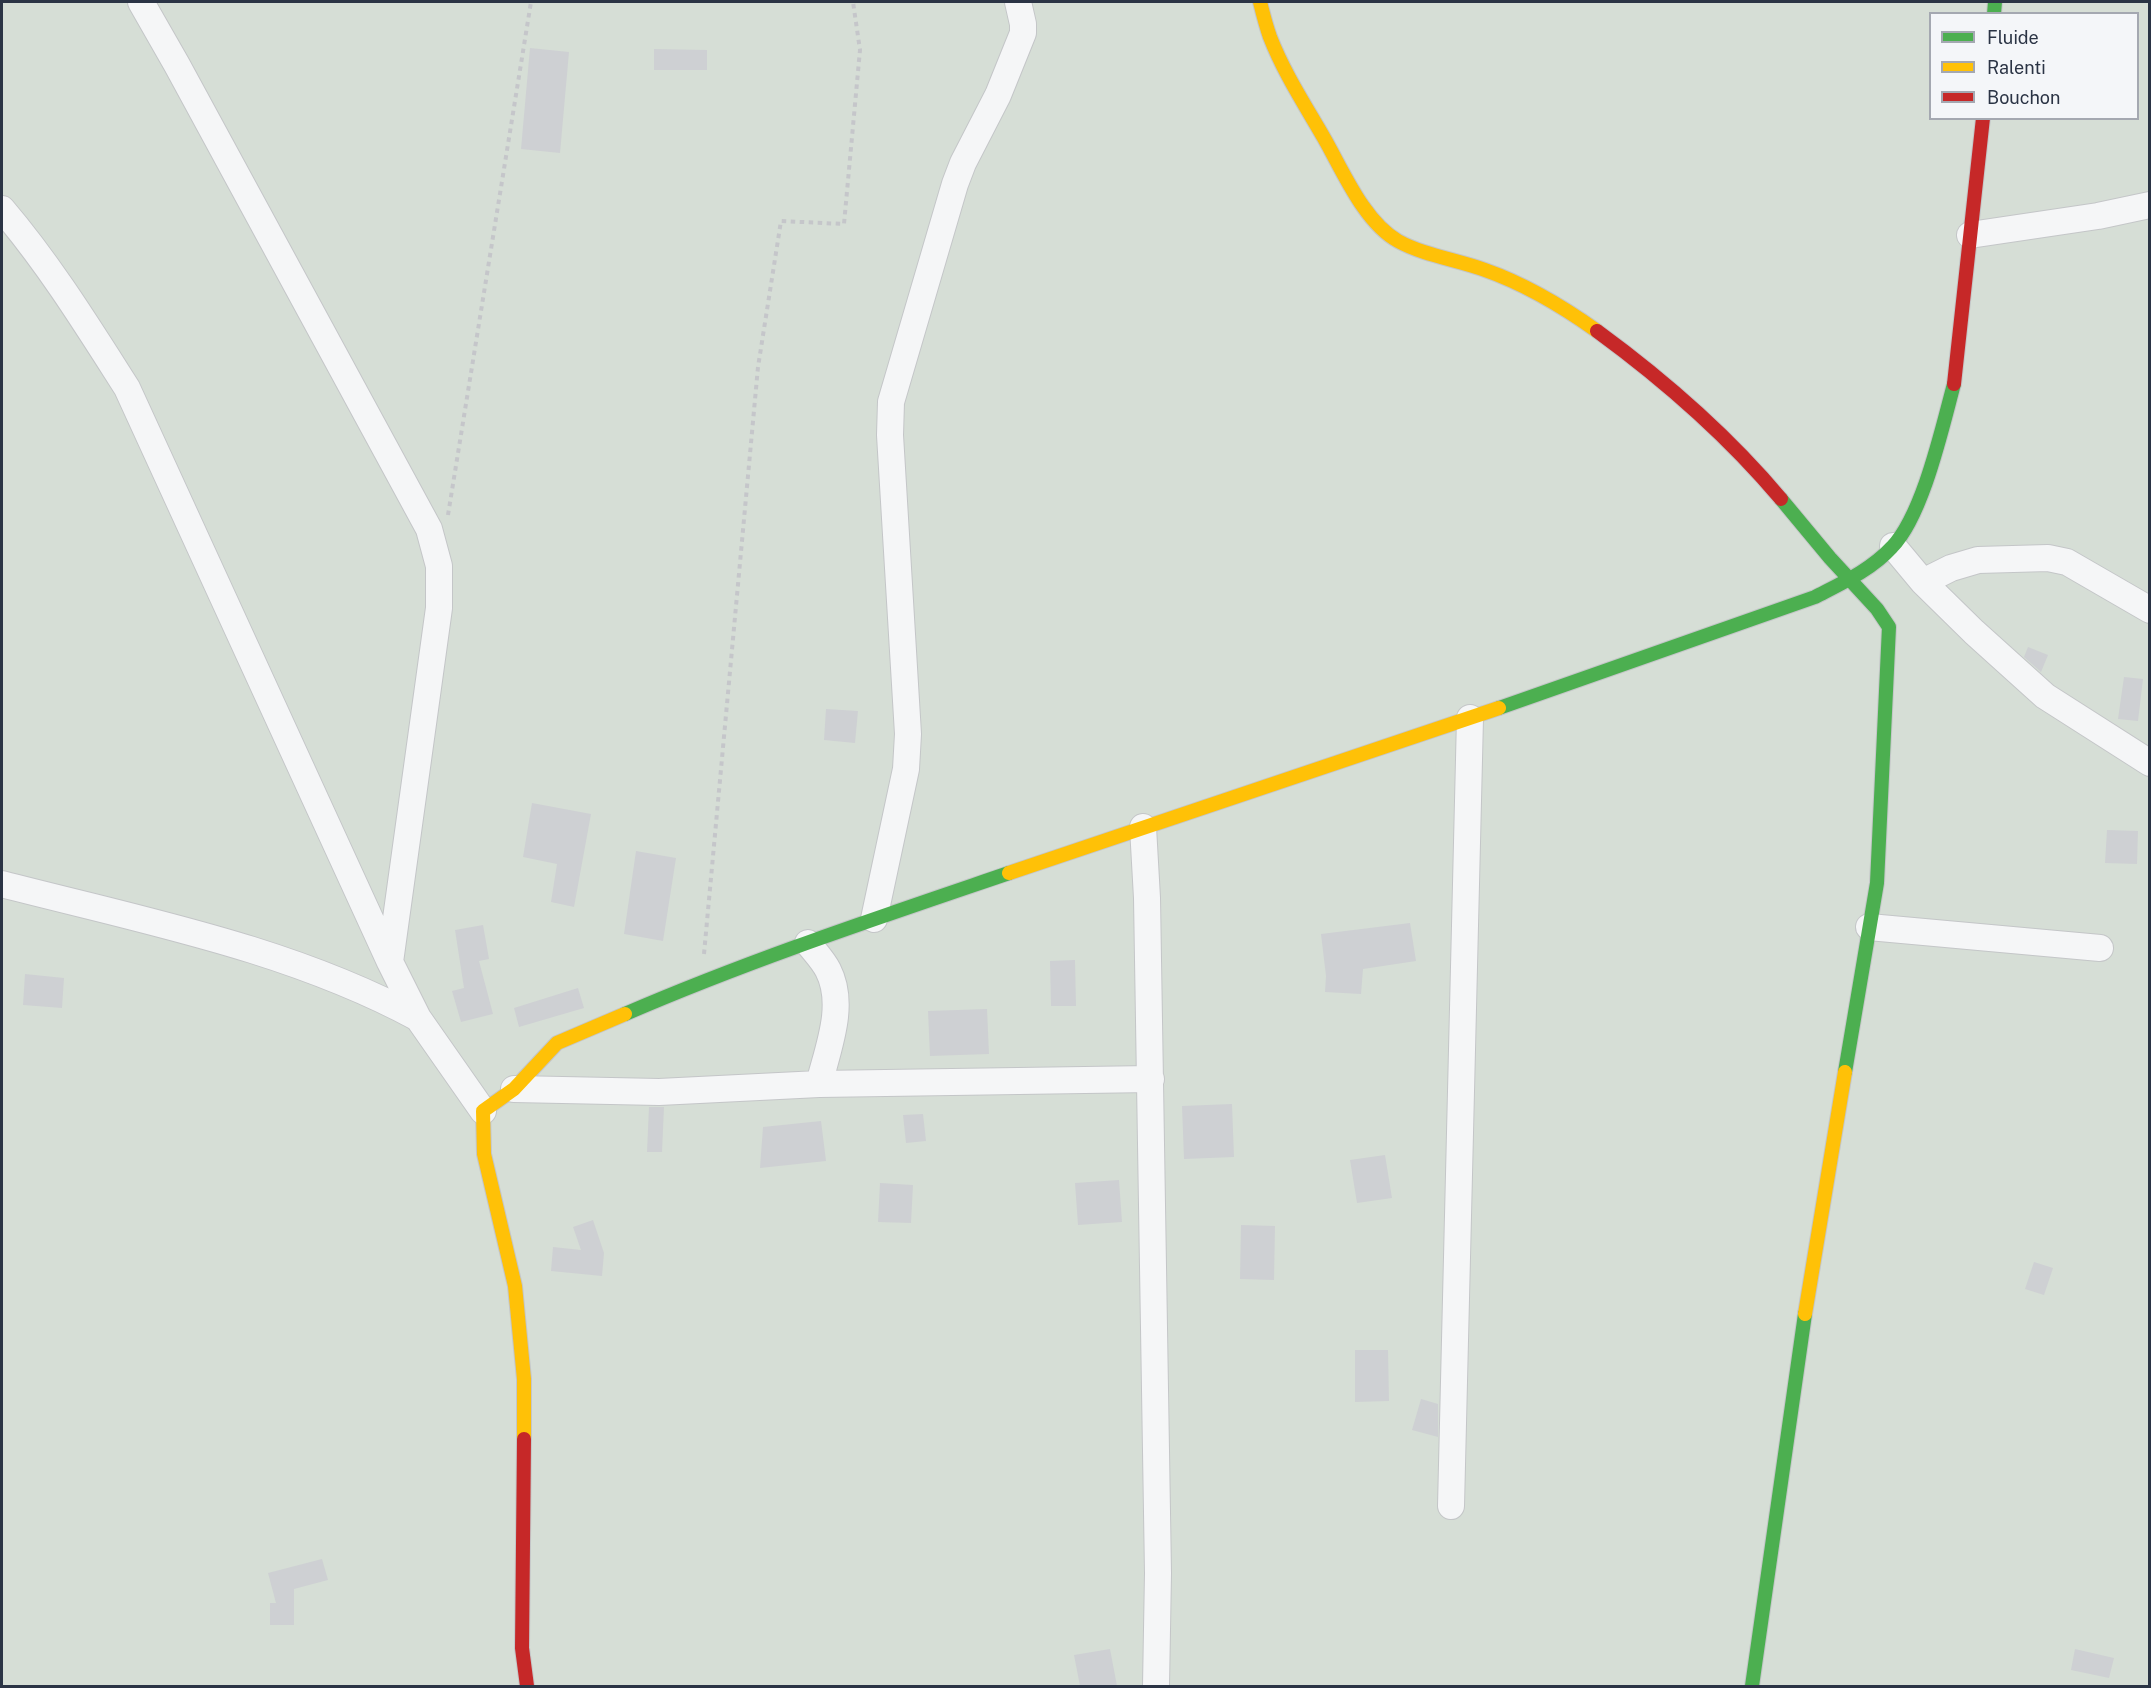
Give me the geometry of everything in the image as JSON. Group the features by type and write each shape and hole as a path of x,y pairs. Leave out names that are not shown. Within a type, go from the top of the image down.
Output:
{"street":[{"path":"141,2 429,529 439,566 440,608 390,962"},
{"path":"874,919 906,769 908,734 890,435 891,402 955,184 963,163 998,94 1023,33 1018,2"},
{"path":"1260,2 1270,36 1286,72 1364,208 1375,222 1403,244 1493,272 1528,288 1564,309 1646,369 1760,476 1882,615 1889,627 1877,883 1812,1265 1752,1686"},
{"path":"483,1111 514,1089 557,1043 702,982 874,919 1470,718 1815,597 1849,580 1893,546 1909,522 1938,443 1954,383 1983,120"},
{"path":"1970,234 2098,216 2150,205"},
{"path":"2,209 28,239 126,388 390,962 418,1018 483,1111 484,1154 515,1286 524,1378 522,1648 527,1686"},
{"path":"1893,546 1923,582 2045,696 2150,763"},
{"path":"1923,582 1951,568 1978,560 2048,558 2067,562 2150,610"},
{"path":"1451,1506 1470,718"},
{"path":"1143,827 1151,1079 1158,1573 1156,1686"},
{"path":"2,884 190,932 298,965 385,999 418,1018"},
{"path":"1869,927 2100,948"},
{"path":"808,943 827,969 835,990 836,1009 819,1084"},
{"path":"514,1089 659,1092 819,1084 1151,1079"}],"path":[{"path":"447,519 531,2"},
{"path":"702,982 758,367 781,221 844,224 860,50 853,2"}],"shaded area":[{"path":"2,2 2149,2 2149,1686 2,1686"}],"building":[{"path":"530,48 569,52 560,153 521,149"},
{"path":"654,49 707,50 707,70 654,70"},
{"path":"2028,647 2048,655 2041,672 2024,657"},
{"path":"2124,677 2143,679 2138,721 2118,719"},
{"path":"826,709 858,711 855,743 824,740"},
{"path":"532,803 591,814 574,907 551,902 557,864 523,857"},
{"path":"2107,830 2138,831 2137,864 2105,863"},
{"path":"636,851 676,858 663,941 624,934"},
{"path":"1410,923 1416,961 1363,969 1361,994 1325,992 1326,976 1321,934"},
{"path":"483,925 489,959 479,961 493,1014 461,1022 452,991 464,988 455,930"},
{"path":"1075,960 1076,1006 1051,1006 1050,961"},
{"path":"25,974 64,978 62,1008 23,1005"},
{"path":"578,988 584,1008 519,1027 514,1008"},
{"path":"987,1009 989,1054 930,1056 928,1011"},
{"path":"1232,1104 1234,1157 1184,1159 1182,1106"},
{"path":"649,1107 664,1107 662,1152 647,1152"},
{"path":"923,1114 926,1141 906,1143 903,1115"},
{"path":"821,1121 826,1161 760,1168 763,1127"},
{"path":"1385,1155 1392,1198 1357,1203 1350,1160"},
{"path":"1119,1180 1122,1222 1078,1225 1075,1183"},
{"path":"880,1183 913,1185 911,1223 878,1222"},
{"path":"593,1220 604,1253 602,1276 551,1271 553,1247 581,1250 573,1227"},
{"path":"1241,1225 1275,1226 1274,1280 1240,1279"},
{"path":"2034,1262 2053,1268 2044,1295 2025,1289"},
{"path":"1355,1350 1388,1350 1389,1401 1355,1402"},
{"path":"1421,1399 1438,1404 1438,1437 1412,1430"},
{"path":"322,1559 328,1580 294,1589 294,1625 270,1625 270,1603 276,1603 268,1573"},
{"path":"1110,1649 1117,1686 1080,1686 1074,1655"},
{"path":"2075,1649 2114,1658 2109,1678 2071,1670"}],"traffic: fast":[{"path":"1994,12 1995,2"},
{"path":"1499,708 1815,597 1866,569 1892,547 1913,514 1930,470 1954,384"},
{"path":"1781,499 1830,558 1877,609 1889,627 1877,883 1845,1072"},
{"path":"625,1014 767,957 1009,873"},
{"path":"1752,1686 1805,1314"}],"traffic: slow":[{"path":"1260,2 1270,37 1288,76 1355,195 1375,222 1398,241 1408,246 1475,266 1529,289 1557,304 1597,331"},
{"path":"1009,873 1499,708"},
{"path":"524,1439 524,1379 515,1286 484,1154 483,1111 514,1089 557,1043 625,1014"},
{"path":"1805,1314 1845,1072"}],"traffic: jam":[{"path":"1954,384 1983,120"},
{"path":"1597,331 1647,369 1694,410 1739,453 1781,499"},
{"path":"524,1439 522,1648 527,1686"}]}
